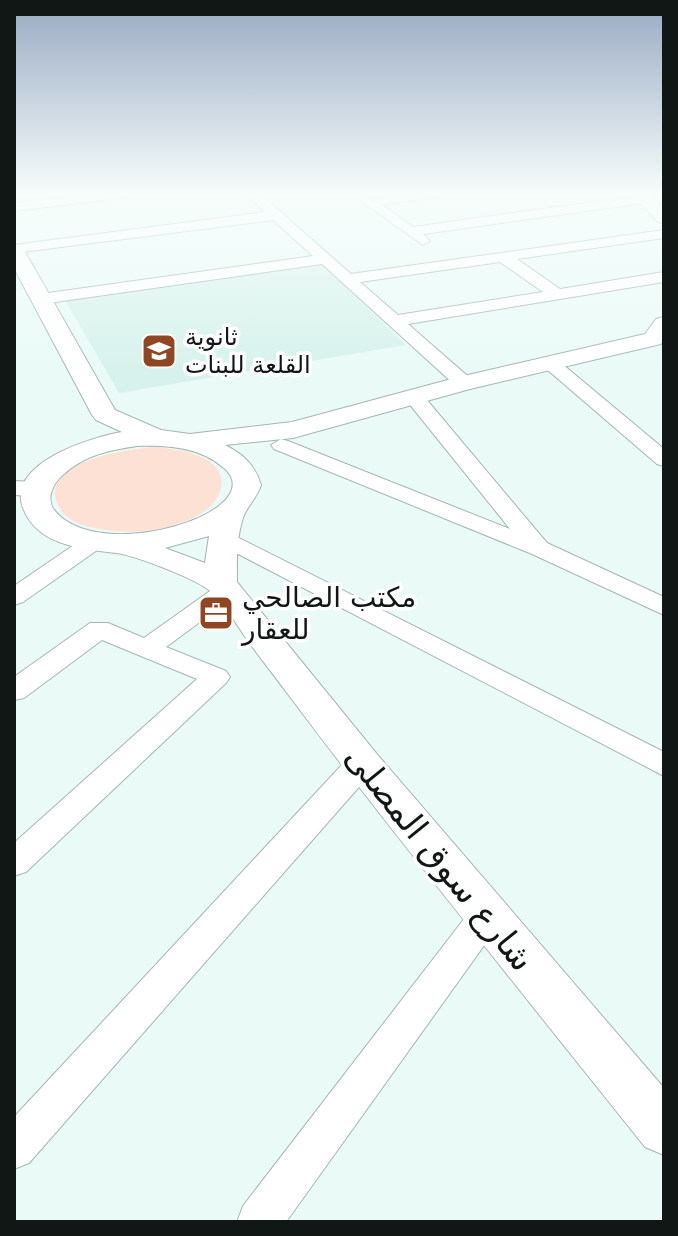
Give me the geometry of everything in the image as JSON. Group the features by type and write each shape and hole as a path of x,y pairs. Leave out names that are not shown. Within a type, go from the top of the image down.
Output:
{"street":[{"path":"15,252 105,415 157,438"},
{"path":"317,252 464,383"},
{"path":"437,252 453,263"},
{"path":"347,279 534,252"},
{"path":"502,256 557,294"},
{"path":"41,299 325,259"},
{"path":"394,321 664,277"},
{"path":"52,526 25,496 46,475 82,451 131,439 287,438 464,383 660,337"},
{"path":"549,362 664,460"},
{"path":"414,397 540,549"},
{"path":"82,451 105,415"},
{"path":"14,597 109,542 163,540 200,530 232,513 287,438"},
{"path":"287,438 664,607"},
{"path":"147,648 224,587 232,513 244,472 232,458 213,447 188,440"},
{"path":"232,513 664,765"},
{"path":"14,528 52,526"},
{"name":"شارع سوق المصلى","path":"52,526 71,535 109,542 174,561 224,587 486,916 664,1129"},
{"path":"14,691 99,629 216,677 14,863"},
{"path":"14,1148 362,763"},
{"path":"259,1222 486,916"}],"shaded area":[{"path":"322,263 406,345 119,393 65,300"},
{"path":"157,447 194,454 217,469 221,477 219,495 205,511 174,526 129,532 80,524 67,517 59,507 55,491 60,478 72,468 108,454"}],"place":[{"name":"ثانوية القلعة للبنات","path":"159,351"},
{"name":"مكتب الصالحي للعقار","path":"216,613"}]}
